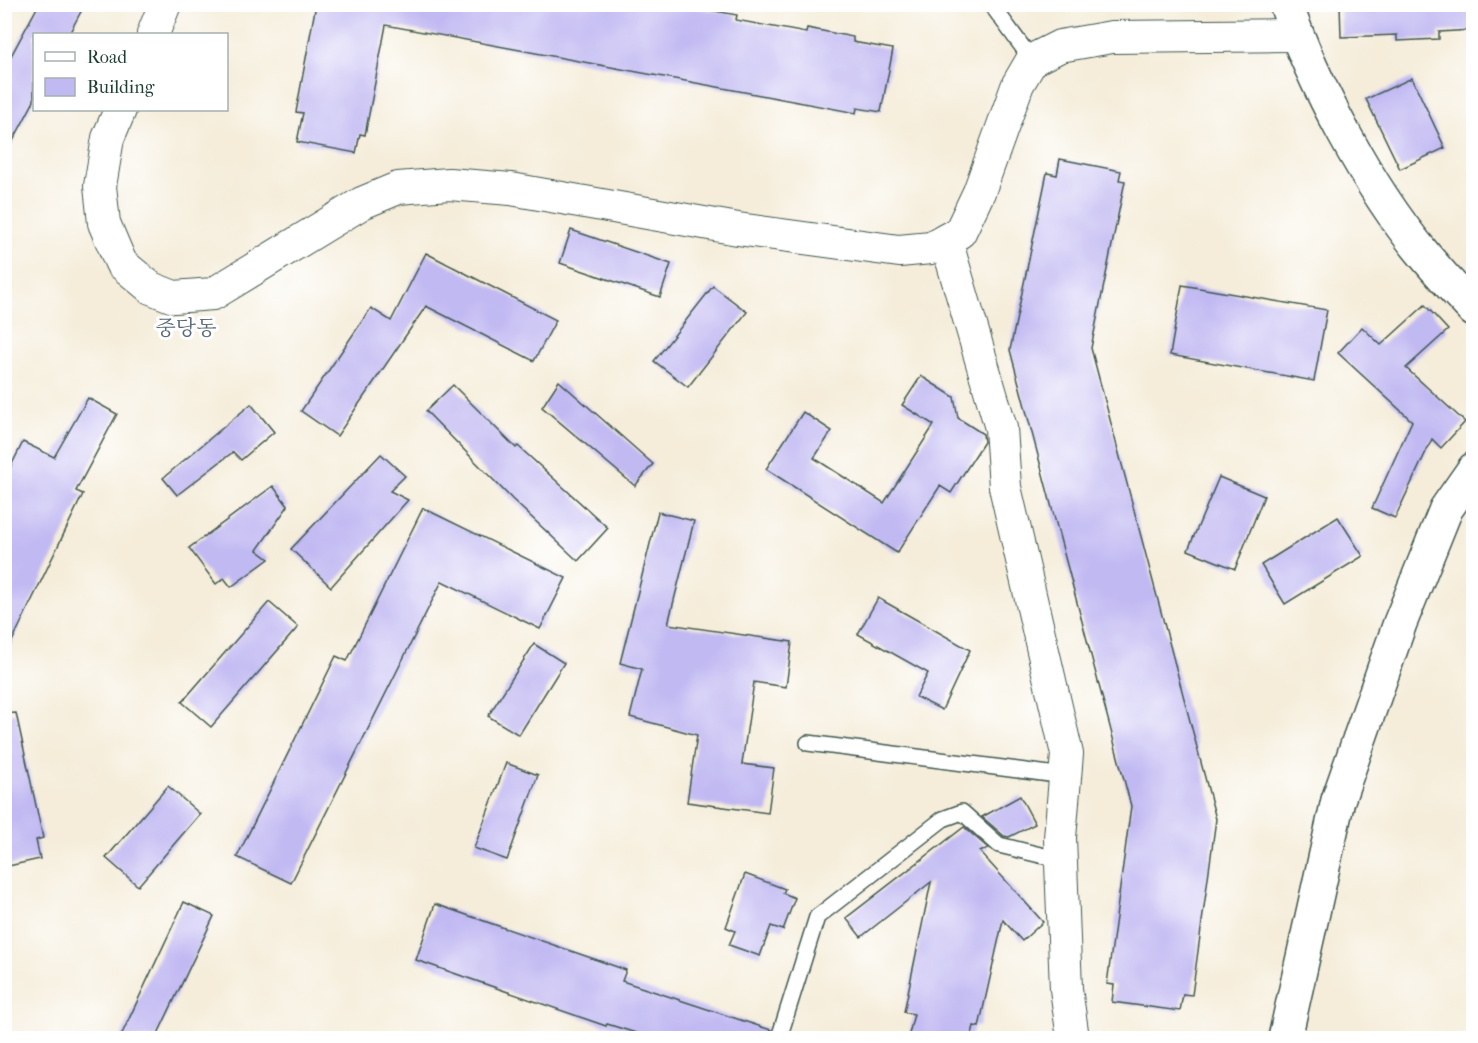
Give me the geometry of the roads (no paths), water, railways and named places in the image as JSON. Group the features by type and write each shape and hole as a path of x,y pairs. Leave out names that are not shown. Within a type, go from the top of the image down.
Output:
{"street":[{"path":"153,33 165,4"},
{"path":"1286,4 1296,35 1366,171 1421,251 1473,310"},
{"path":"120,111 108,138 100,186 104,224 121,263 152,288 174,297 213,294 362,203 398,188 449,184 512,189 738,229 899,251 931,248 960,232 979,192 1018,84 1032,60 1059,46 1112,37 1296,35"},
{"path":"946,240 1001,428 1005,487 1067,754 1061,860 1066,989 1073,1038"},
{"path":"1286,1038 1338,800 1400,623 1446,509 1473,469"}],"lane":[{"path":"991,4 1032,60"},
{"path":"808,743 1065,776"},
{"path":"779,1038 817,917 943,819 962,812 999,845 1061,860"}],"district":[{"name":"중당동","path":"186,328"}]}
